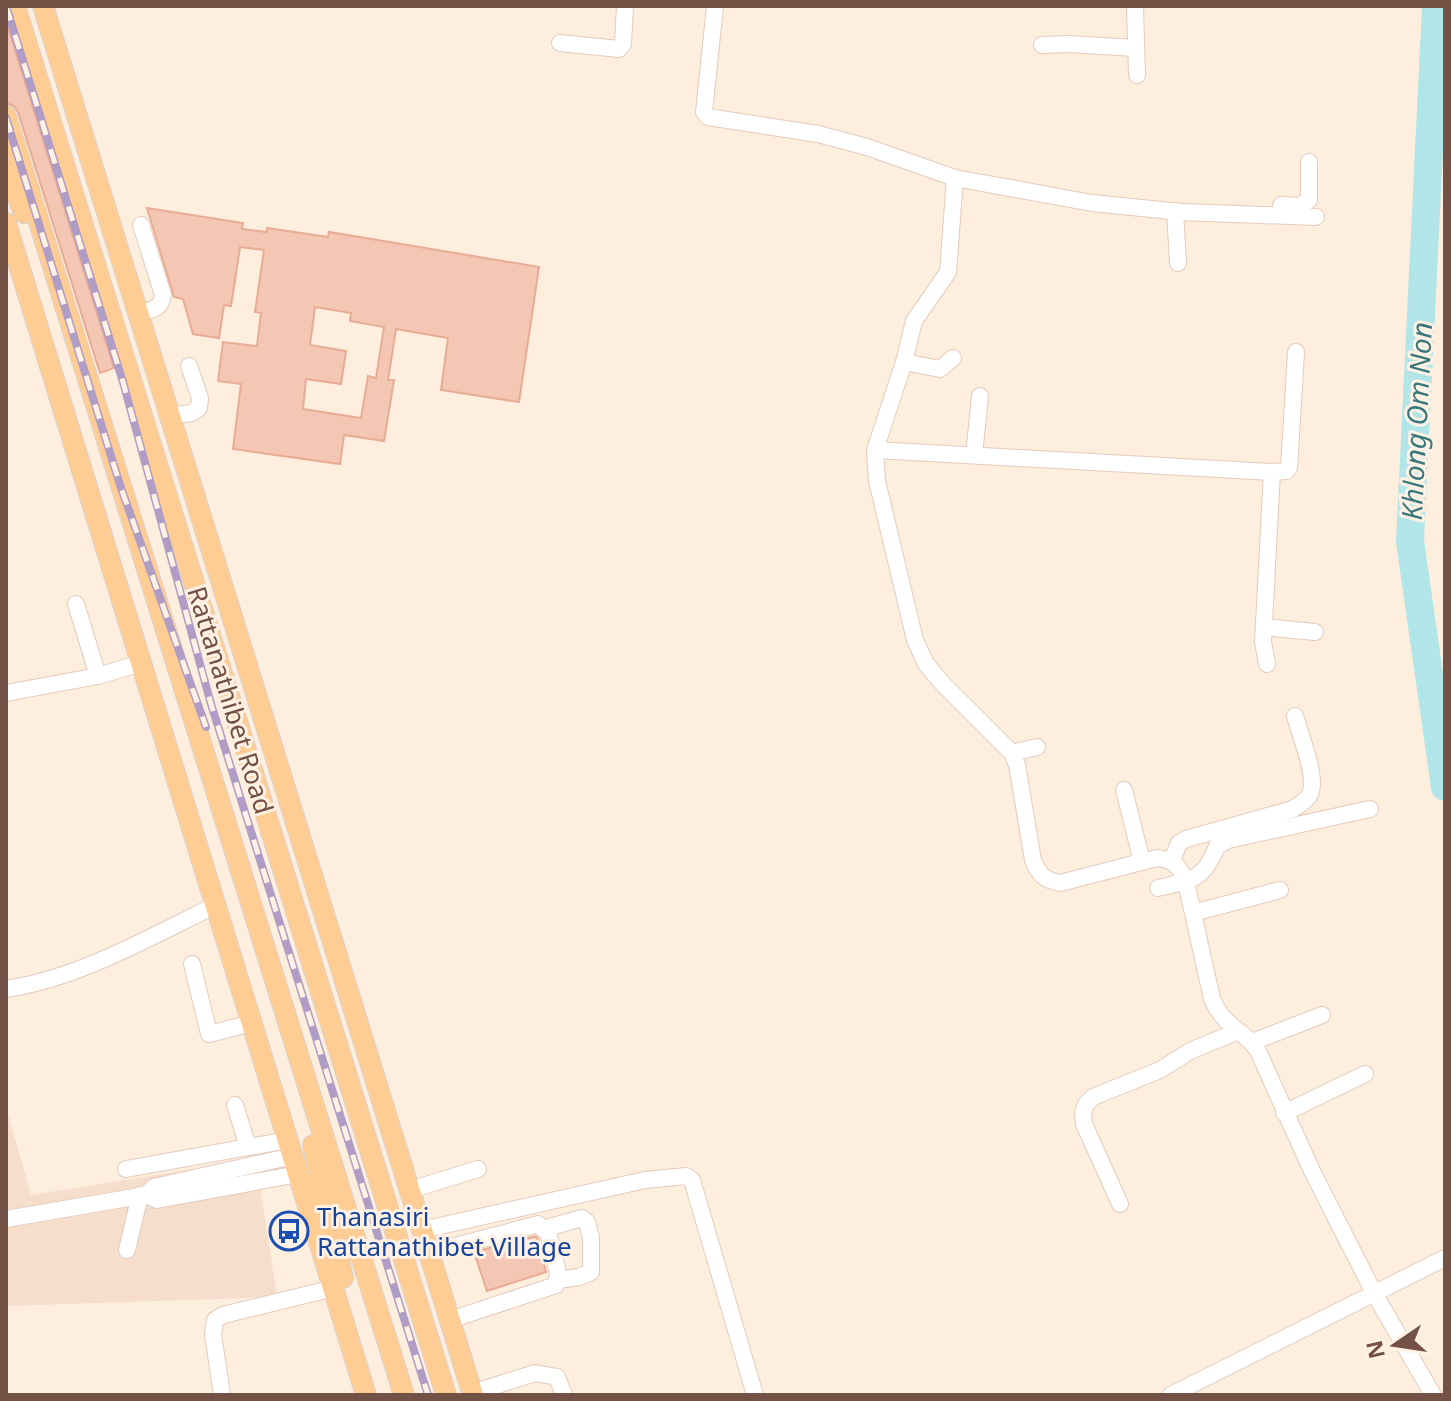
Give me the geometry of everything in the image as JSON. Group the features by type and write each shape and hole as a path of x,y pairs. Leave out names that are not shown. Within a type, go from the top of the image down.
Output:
{"main road":[{"name":"Rattanathibet Road","path":"15,6 446,1395"},
{"name":"Rattanathibet Road","path":"42,6 472,1394"},
{"path":"42,6 115,325"},
{"name":"Rattanathibet Road","path":"6,116 404,1395"},
{"path":"6,169 75,339"},
{"path":"6,223 214,906 368,1395"},
{"path":"322,994 472,1394"},
{"path":"281,1006 368,1395"}],"street":[{"path":"560,43 619,49 623,44 625,6"},
{"path":"715,6 704,112 708,117 818,134 867,147 955,178 1092,203 1178,212 1316,217"},
{"path":"1135,6 1137,75"},
{"path":"1042,45 1136,48"},
{"path":"1178,212 1208,205 1305,204 1309,200 1309,162"},
{"path":"955,178 948,272 914,321 875,450 874,464 880,496 915,640 926,664 1012,753 1033,860 1039,874 1060,883 1157,858 1172,860 1179,867 1186,882 1212,999 1219,1016 1252,1042 1374,1293 1433,1395"},
{"path":"1178,212 1178,263"},
{"path":"138,312 157,309 163,295 141,225"},
{"path":"875,450 1286,471 1289,468 1296,352"},
{"path":"904,362 940,369 953,358"},
{"path":"170,416 192,413 199,408 200,398 189,366"},
{"path":"974,455 980,396"},
{"path":"1267,664 1263,642 1272,472"},
{"path":"76,604 98,676"},
{"path":"1264,627 1315,632"},
{"path":"6,693 98,676 141,663"},
{"path":"1172,860 1179,843 1186,839 1293,809 1307,799 1312,780 1295,716"},
{"path":"1012,753 1037,747"},
{"path":"1124,790 1142,862"},
{"path":"1158,888 1186,882 1209,867 1217,846 1228,840 1370,809"},
{"path":"1193,913 1280,890"},
{"path":"6,989 68,972 115,954 214,906"},
{"path":"192,964 209,1034 252,1023"},
{"path":"1252,1042 1322,1015"},
{"path":"1120,1204 1084,1124 1086,1104 1093,1097 1160,1070 1190,1051 1236,1032"},
{"path":"1284,1113 1365,1074"},
{"path":"235,1105 248,1147"},
{"path":"126,1169 248,1147 293,1157"},
{"path":"6,1219 143,1195 157,1200 293,1157"},
{"path":"410,1190 478,1169"},
{"path":"422,1230 645,1180 686,1176 692,1180 755,1395"},
{"path":"127,1250 143,1195"},
{"path":"543,1229 582,1218 587,1222 591,1238 591,1272 558,1280"},
{"path":"429,1253 538,1224 548,1232 558,1280 556,1285 450,1320"},
{"path":"1171,1395 1445,1258"},
{"path":"222,1395 213,1334 215,1320 223,1315 334,1288"},
{"path":"472,1394 535,1373 557,1377 564,1395"}],"shaded area":[{"path":"6,1107 31,1195 256,1159 277,1297 6,1306"}],"building":[{"path":"6,21 114,368 100,373 18,112 6,103"},
{"path":"147,208 243,223 242,229 267,232 267,228 328,237 329,232 539,267 519,402 441,390 448,338 396,329 388,380 394,380 384,441 344,435 340,464 233,449 241,384 218,381 223,342 257,346 261,313 255,312 264,250 240,247 231,306 224,305 219,338 193,334 183,299 174,297","holes":["315,307 351,313 350,321 384,327 376,378 368,376 361,418 303,409 306,379 341,384 346,351 310,345"]},
{"path":"535,1236 546,1272 487,1291 474,1252"}],"waterway":[{"name":"Khlong Om Non","path":"1436,6 1410,541 1445,787"}],"railway":[{"path":"6,6 123,382 211,704 428,1395"},
{"path":"6,118 120,485 206,727"}],"place":[{"name":"Thanasiri Rattanathibet Village","path":"289,1231"}]}
